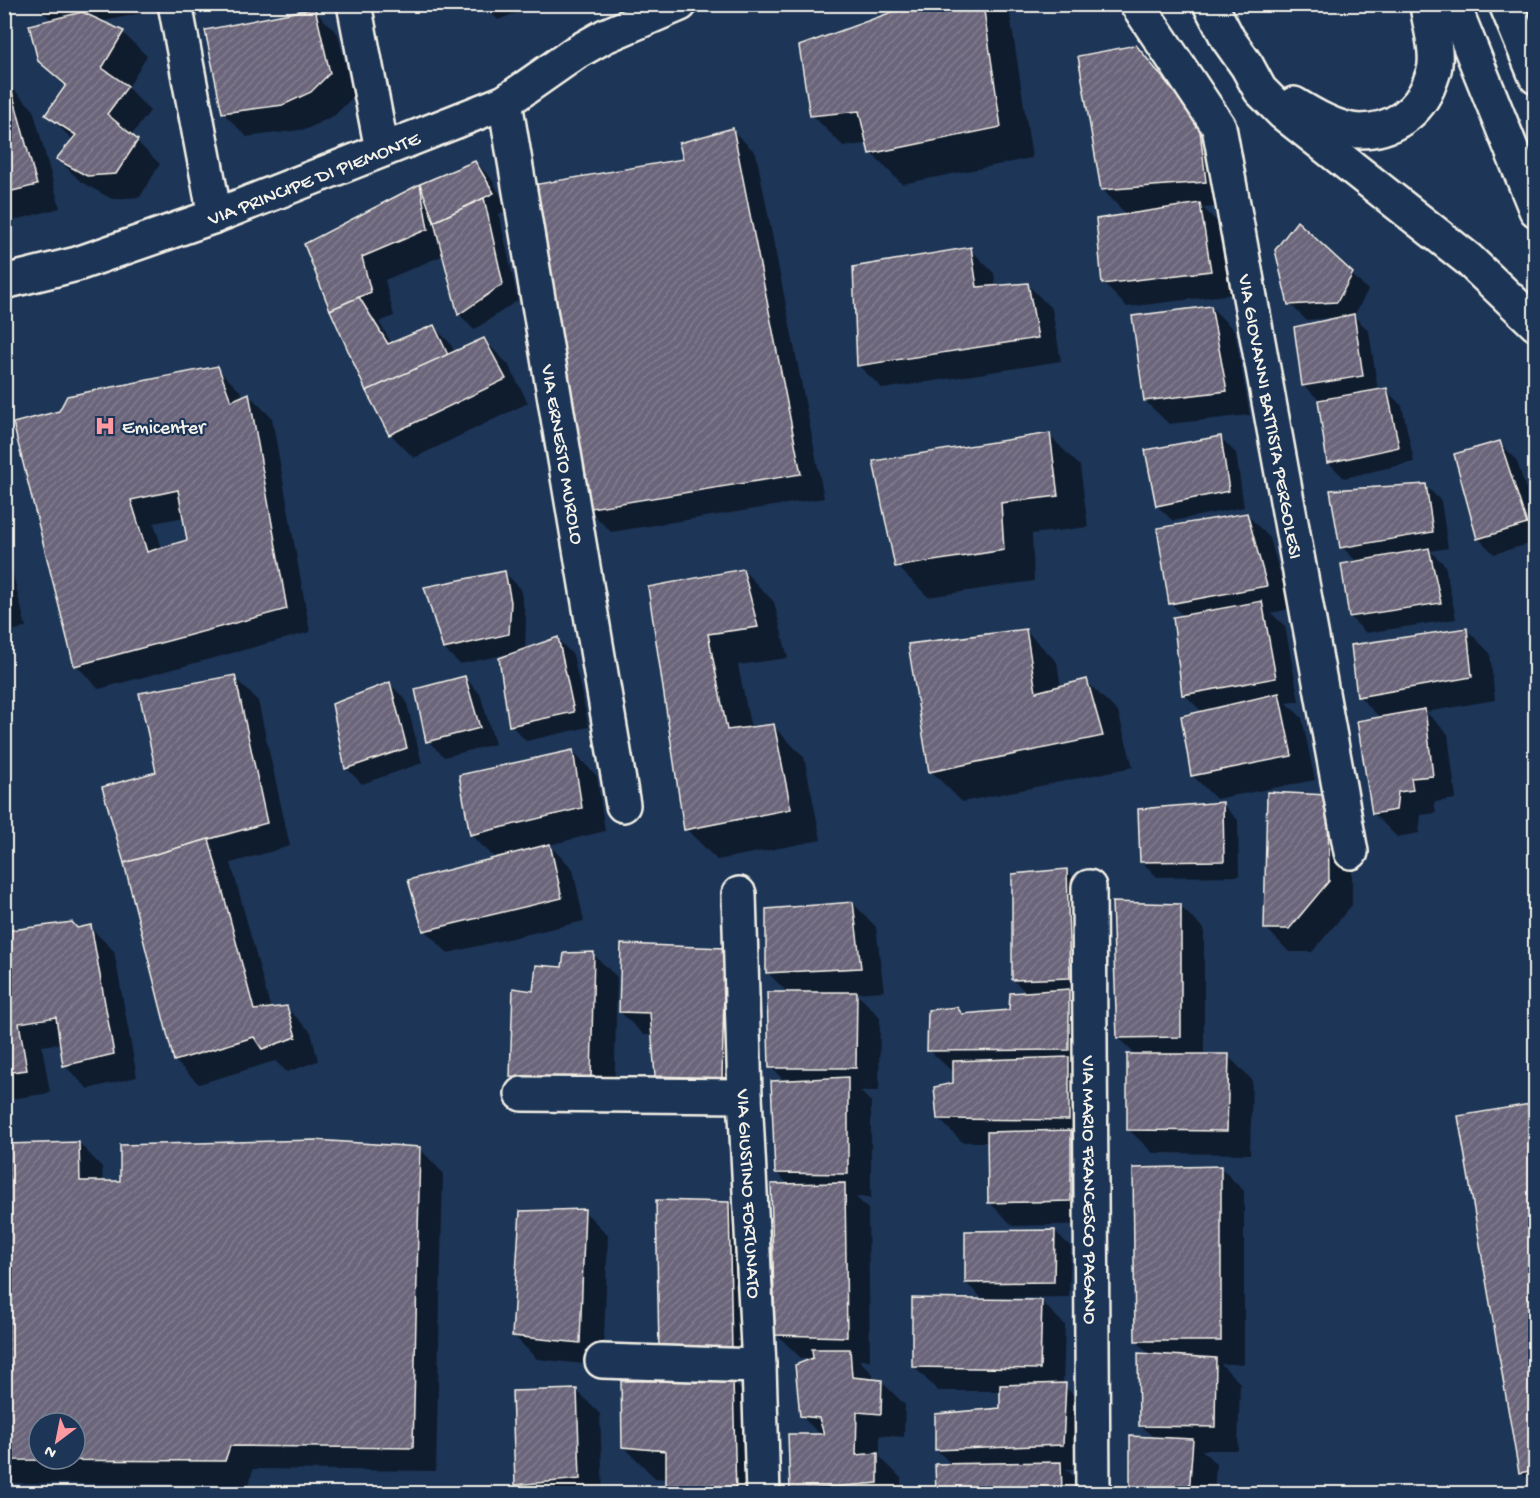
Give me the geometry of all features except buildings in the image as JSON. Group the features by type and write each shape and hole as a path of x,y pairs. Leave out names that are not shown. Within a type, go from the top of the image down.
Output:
{"main road":[{"path":"175,4 215,216"},
{"path":"354,4 382,150"},
{"name":"VIA PRINCIPE DI PIEMONTE","path":"4,282 77,264 215,216 505,102 575,53 605,36 680,4"},
{"name":"VIA GIOVANNI BATTISTA PERGOLESI","path":"1137,4 1219,127 1351,852"},
{"path":"1210,4 1228,39 1260,90 1283,113 1468,259 1536,324"},
{"path":"1247,66 1267,79 1288,101 1326,122 1358,131 1390,126 1412,112 1425,95 1435,67 1435,42 1427,4"},
{"path":"1453,4 1536,210"},
{"path":"1506,4 1536,77"},
{"path":"1527,4 1536,23"},
{"name":"VIA ERNESTO MUROLO","path":"505,102 623,805"},
{"name":"VIA MARIO FRANCESCO PAGANO","path":"1089,887 1093,1494"},
{"name":"VIA GIUSTINO FORTUNATO","path":"739,894 745,1096 763,1494"},
{"path":"522,1094 745,1096"},
{"path":"602,1361 759,1366"}],"place":[{"name":"Emicenter","path":"105,426"}]}
